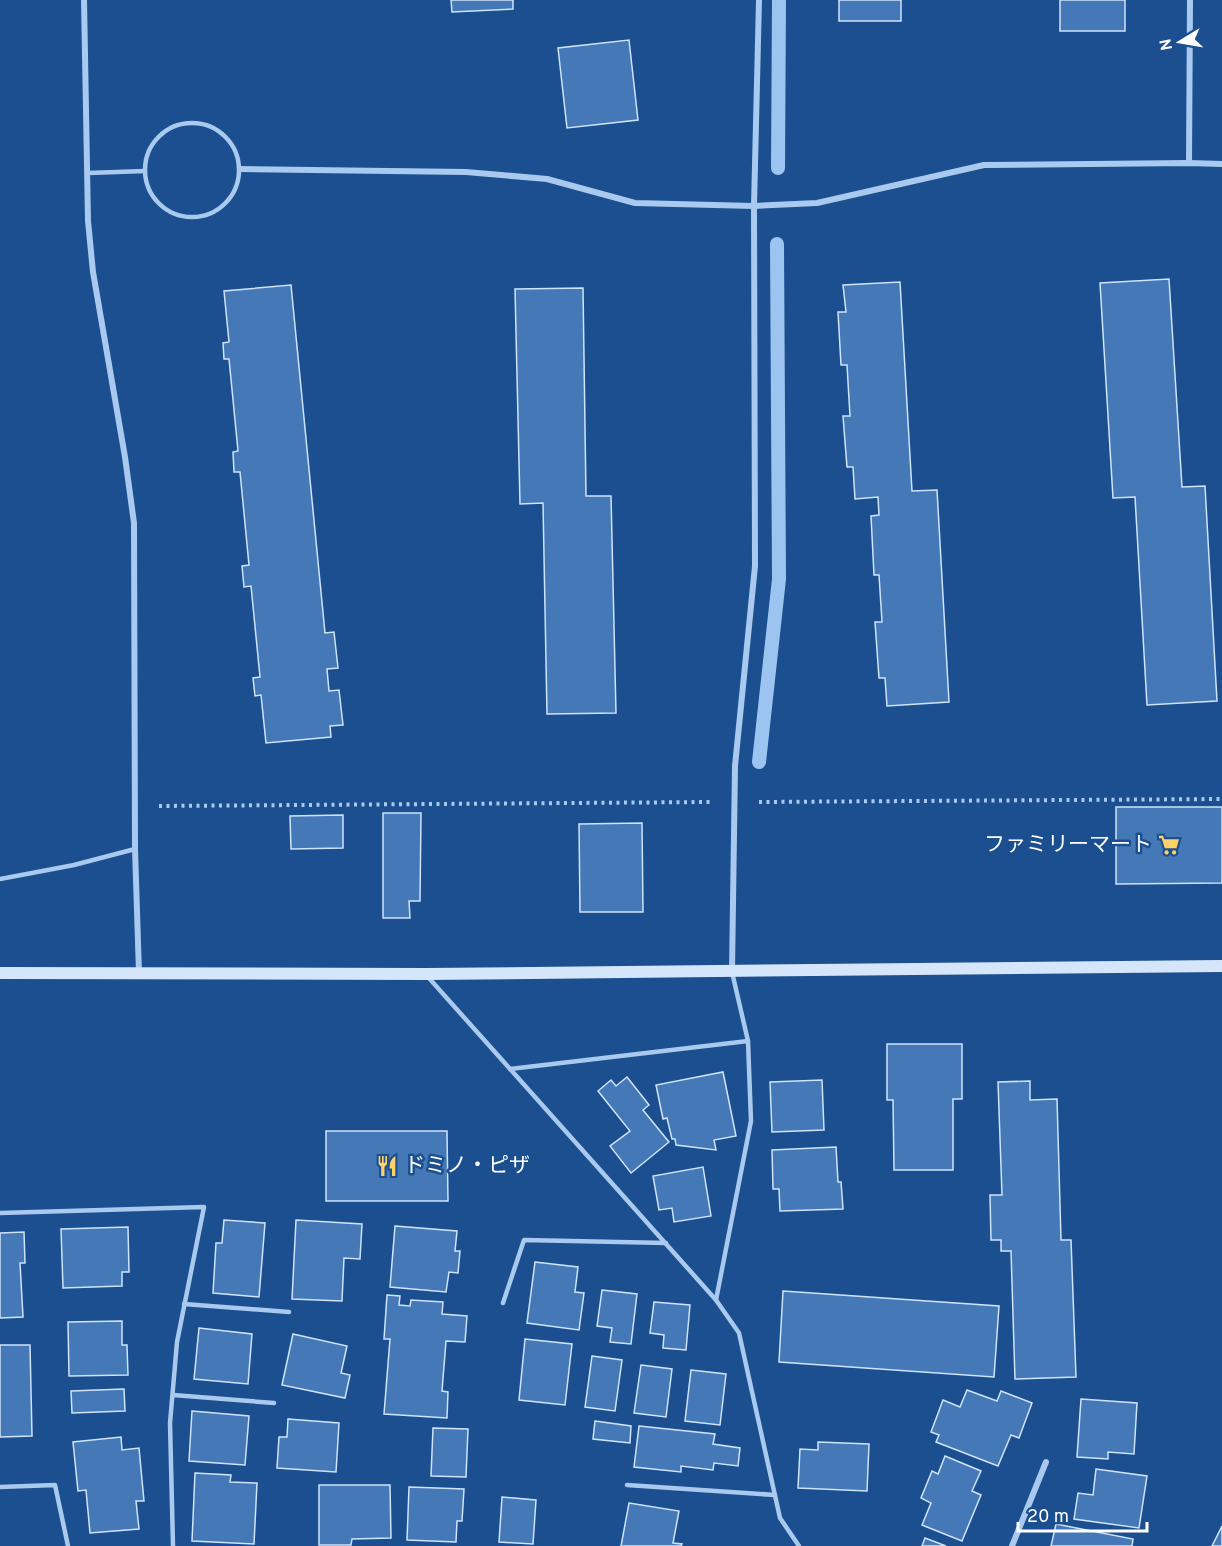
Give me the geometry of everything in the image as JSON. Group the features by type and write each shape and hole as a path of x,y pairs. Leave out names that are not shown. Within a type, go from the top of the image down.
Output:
{"street":[{"path":"84,0 88,221 93,272 134,523 134,806 139,973"},
{"path":"732,972 735,766 755,566 754,206 759,0"},
{"path":"1189,163 1190,0"},
{"path":"240,170 466,172 547,179 636,203 754,206 817,202 984,165 1222,164"},
{"path":"0,974 732,972 1222,966"},
{"path":"1012,1546 1047,1461"}],"lane":[{"path":"187,123 203,124 218,130 229,140 237,154 240,170 238,185 230,199 219,210 205,217 189,218 174,214 161,206 151,194 145,180 145,171 150,149 160,136 172,127 187,123"},
{"path":"88,173 145,171"},
{"path":"0,879 74,865 135,849"},
{"path":"716,1300 751,1121 748,1041 732,972"},
{"path":"426,974 716,1300 739,1333 780,1518 799,1546"},
{"path":"510,1069 748,1041"},
{"path":"0,1213 204,1207 177,1342 170,1423 173,1546"},
{"path":"503,1304 524,1240 666,1243"},
{"path":"184,1304 289,1312"},
{"path":"173,1395 274,1403"},
{"path":"0,1487 55,1485 68,1546"},
{"path":"627,1485 775,1495"}],"path":[{"path":"134,806 1222,799"}],"building":[{"path":"451,0 513,0 513,9 452,12"},
{"path":"839,0 901,0 901,21 839,21"},
{"path":"1060,0 1125,0 1125,31 1060,31"},
{"path":"629,40 638,120 567,128 558,48"},
{"path":"1169,279 1182,487 1205,486 1217,701 1147,705 1135,497 1113,498 1100,283"},
{"path":"900,282 912,491 937,490 949,702 887,706 885,678 879,678 875,622 882,622 879,575 874,575 871,516 879,515 878,497 855,499 853,467 847,467 843,416 850,416 847,365 841,365 838,312 846,312 843,285"},
{"path":"291,285 325,633 334,632 338,668 327,669 329,691 339,690 343,725 330,726 331,737 266,743 261,695 255,696 253,678 260,677 251,586 244,587 242,566 249,565 240,472 234,472 233,452 238,451 229,359 224,359 223,343 229,342 224,291"},
{"path":"583,288 586,496 611,496 616,713 547,714 543,503 520,504 515,289"},
{"name":"ファミリーマート","path":"1116,807 1222,807 1222,883 1116,884"},
{"path":"383,813 421,813 420,901 409,901 410,918 383,918"},
{"path":"343,815 343,848 291,849 290,816"},
{"path":"642,823 643,912 580,912 579,824"},
{"path":"887,1044 962,1044 962,1099 953,1099 953,1170 894,1170 893,1100 887,1100"},
{"path":"723,1072 736,1136 714,1140 716,1150 676,1145 675,1139 672,1139 667,1118 663,1119 656,1085"},
{"path":"627,1077 649,1105 643,1110 669,1142 631,1173 610,1146 630,1131 598,1091 611,1080 616,1086"},
{"path":"822,1080 824,1130 772,1132 770,1082"},
{"path":"1030,1081 1030,1100 1057,1099 1061,1240 1071,1240 1076,1377 1015,1379 1011,1251 1001,1251 1001,1240 991,1240 990,1195 1002,1195 998,1082"},
{"name":"ドミノ・ピザ","path":"326,1131 447,1131 448,1201 326,1201"},
{"path":"836,1147 838,1182 841,1182 843,1209 780,1211 779,1189 773,1189 772,1150"},
{"path":"703,1167 711,1216 674,1222 672,1208 659,1210 653,1176"},
{"path":"224,1220 265,1223 259,1297 213,1293 216,1243 222,1243"},
{"path":"296,1220 362,1224 360,1259 344,1258 342,1301 292,1299"},
{"path":"395,1226 457,1231 455,1251 460,1251 458,1273 449,1272 446,1292 390,1287"},
{"path":"128,1227 129,1272 122,1272 122,1286 63,1288 61,1229"},
{"path":"24,1232 25,1263 20,1263 23,1317 0,1318 0,1233"},
{"path":"535,1262 578,1267 575,1292 584,1293 579,1330 527,1323"},
{"path":"602,1290 637,1294 631,1344 610,1342 612,1328 597,1326"},
{"path":"783,1291 999,1306 994,1377 779,1362"},
{"path":"387,1295 400,1296 399,1305 410,1306 411,1300 443,1302 442,1314 467,1316 465,1342 446,1341 442,1391 448,1392 447,1418 384,1414 390,1339 384,1339"},
{"path":"654,1302 690,1305 686,1350 663,1348 664,1335 650,1333"},
{"path":"122,1321 122,1345 127,1345 128,1375 69,1376 68,1322"},
{"path":"199,1328 252,1334 248,1384 194,1379"},
{"path":"293,1334 347,1346 341,1373 350,1375 345,1398 282,1385"},
{"path":"525,1339 572,1344 565,1405 519,1400"},
{"path":"0,1345 30,1345 32,1436 0,1437"},
{"path":"592,1356 622,1360 615,1411 585,1407"},
{"path":"641,1365 672,1369 666,1417 634,1413"},
{"path":"691,1370 726,1374 720,1425 685,1421"},
{"path":"124,1389 125,1411 72,1413 71,1391"},
{"path":"967,1390 997,1401 1001,1391 1032,1403 1019,1438 1011,1435 998,1466 936,1442 939,1435 931,1432 943,1400 960,1407"},
{"path":"1081,1399 1137,1403 1134,1454 1108,1452 1108,1459 1077,1457"},
{"path":"192,1411 249,1416 245,1465 189,1461"},
{"path":"288,1419 339,1423 336,1472 277,1468 279,1437 287,1437"},
{"path":"595,1421 631,1426 630,1443 593,1439"},
{"path":"639,1426 715,1434 713,1444 740,1448 738,1466 714,1463 713,1470 681,1466 681,1472 634,1467"},
{"path":"433,1428 468,1429 466,1477 431,1476"},
{"path":"121,1437 122,1450 139,1448 144,1501 136,1501 139,1529 90,1533 86,1490 78,1491 73,1442"},
{"path":"818,1442 869,1444 867,1491 798,1488 800,1449 818,1450"},
{"path":"945,1456 981,1471 972,1491 981,1495 962,1541 922,1525 931,1503 921,1498 932,1471 938,1474"},
{"path":"1096,1469 1147,1476 1139,1528 1074,1519 1078,1493 1093,1495"},
{"path":"195,1473 231,1475 230,1482 257,1483 254,1544 192,1541"},
{"path":"319,1485 390,1485 391,1538 352,1539 351,1545 319,1545"},
{"path":"409,1487 464,1489 462,1521 457,1521 456,1542 407,1540"},
{"path":"502,1497 536,1500 533,1544 499,1542"},
{"path":"629,1503 679,1511 673,1543 682,1544 681,1546 621,1546"},
{"path":"1056,1524 1133,1539 1132,1546 1051,1546"},
{"path":"1222,1526 1222,1546 1212,1546"},
{"path":"925,1538 946,1546 922,1546"}],"waterway":[{"path":"778,168 779,0"},
{"path":"759,762 779,579 777,244"}],"place":[{"name":"ファミリーマート","path":"1169,845"},
{"name":"ドミノ・ピザ","path":"387,1166"}]}
